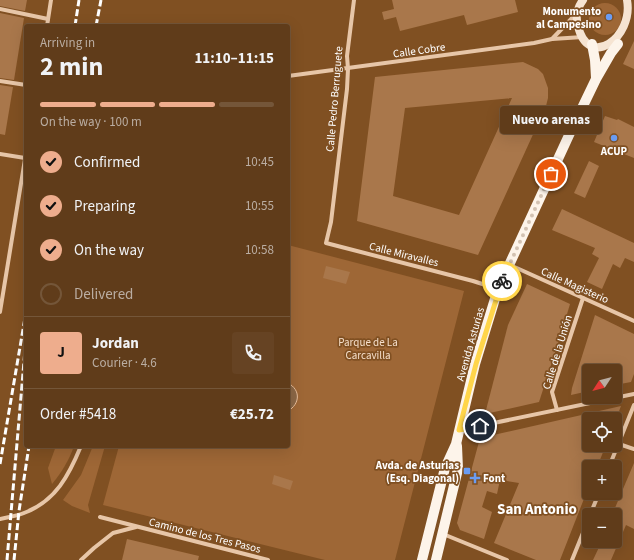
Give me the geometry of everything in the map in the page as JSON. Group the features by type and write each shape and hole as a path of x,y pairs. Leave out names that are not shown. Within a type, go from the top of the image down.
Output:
{"main road":[{"path":"581,2 576,21 578,30 583,37 592,44 605,48 618,44 628,35"},
{"path":"630,4 633,12 633,24"},
{"path":"592,44 596,79"},
{"name":"Avenida Asturias","path":"422,560 445,468 456,444 476,364 498,289 596,79 618,44"},
{"name":"Avenida Asturias","path":"436,560 458,469 456,444"}],"street":[{"path":"47,24 51,0"},
{"name":"Calle Pedro Berruguete","path":"331,222 354,0"},
{"path":"0,9 48,19"},
{"path":"552,39 577,13"},
{"name":"Calle Cobre","path":"290,76 534,43 552,39 583,37"},
{"path":"0,81 24,85"},
{"path":"0,154 24,158"},
{"path":"0,312 24,164"},
{"name":"Calle Miravalles","path":"331,222 326,243 473,281 498,289"},
{"name":"Calle Magisterio","path":"509,264 634,321"},
{"name":"Calle de la Unión","path":"557,410 552,392 583,298"},
{"path":"459,430 634,394"},
{"path":"622,436 634,405"},
{"path":"622,445 634,449"},
{"path":"0,520 24,513 41,504 56,492 67,478 80,448"},
{"name":"Camino de los Tres Pasos","path":"100,517 268,560"},
{"name":"Camino de los Tres Pasos","path":"81,560 112,533 136,527"},
{"path":"442,534 506,560"},
{"path":"572,560 582,535"}],"green space":[{"path":"608,3 614,5 619,10 621,19 619,28 614,33 602,35 596,33 591,28 589,16 591,10 596,5"},
{"name":"Parque de La Carcavilla","path":"290,246 464,291 395,560 325,560 103,505 118,448 290,448"},
{"path":"55,448 73,448 65,466 52,484 48,468"},
{"path":"92,448 104,448 88,505 90,513 72,506 63,500 81,475"}],"shaded area":[{"path":"290,384 297,393 297,401 290,410"}],"building":[{"path":"0,0 27,0 25,11 0,6"},
{"path":"392,0 515,0 518,12 467,25 464,15 400,31 396,17 384,20 382,12 394,9"},
{"path":"0,13 24,18 14,80 0,78"},
{"path":"634,41 634,69 623,64"},
{"path":"523,62 538,69 543,74 548,88 546,106 478,255 357,221 375,77","holes":["512,98 459,215 393,196 405,108"]},
{"path":"0,85 13,87 5,135 0,134"},
{"name":"ACUP","path":"605,116 618,119 634,127 634,158 594,142"},
{"path":"589,161 599,166 585,198 574,193"},
{"path":"562,209 634,243 634,262 625,258 620,268 613,264 602,289 587,282 599,258 592,254 595,248 552,230"},
{"path":"326,266 350,272 346,284 323,278"},
{"path":"527,284 570,304 562,331 539,402 485,414 508,325"},
{"path":"595,315 634,334 634,374 631,382 622,384 622,364 582,364 582,393 571,395"},
{"path":"621,406 619,412 595,412"},
{"path":"582,415 582,452 603,452 600,460 582,460 582,500 584,500 560,560 536,560 494,543 519,483 500,480 497,494 487,491 482,507 492,512 484,539 460,530 457,523 480,438"},
{"path":"634,463 634,529 626,525 622,534 622,508 615,508 618,500 622,500 622,491"},
{"path":"274,475 293,481 290,490 272,484"},
{"path":"127,539 199,556 198,560 122,560"},
{"path":"599,548 616,548 611,560 593,560"}],"railway":[{"path":"75,24 79,0"},
{"path":"96,24 101,0"},
{"path":"0,464 24,324"},
{"path":"7,560 24,361"},
{"path":"14,560 19,511 29,448"}],"way so far":[{"path":"502,281 551,174"}],"place":[{"name":"Monumento al Campesino","path":"609,17"},
{"name":"ACUP","path":"614,138"},
{"name":"Nuevo arenas","path":"551,174"},
{"name":"Avda. de Asturias (Esq. Diagonal)","path":"467,471"},
{"name":"Font","path":"475,478"}],"district":[{"name":"San Antonio","path":"537,509"}],"route":[{"path":"480,426 459,430 476,364 498,289 502,281"}]}
